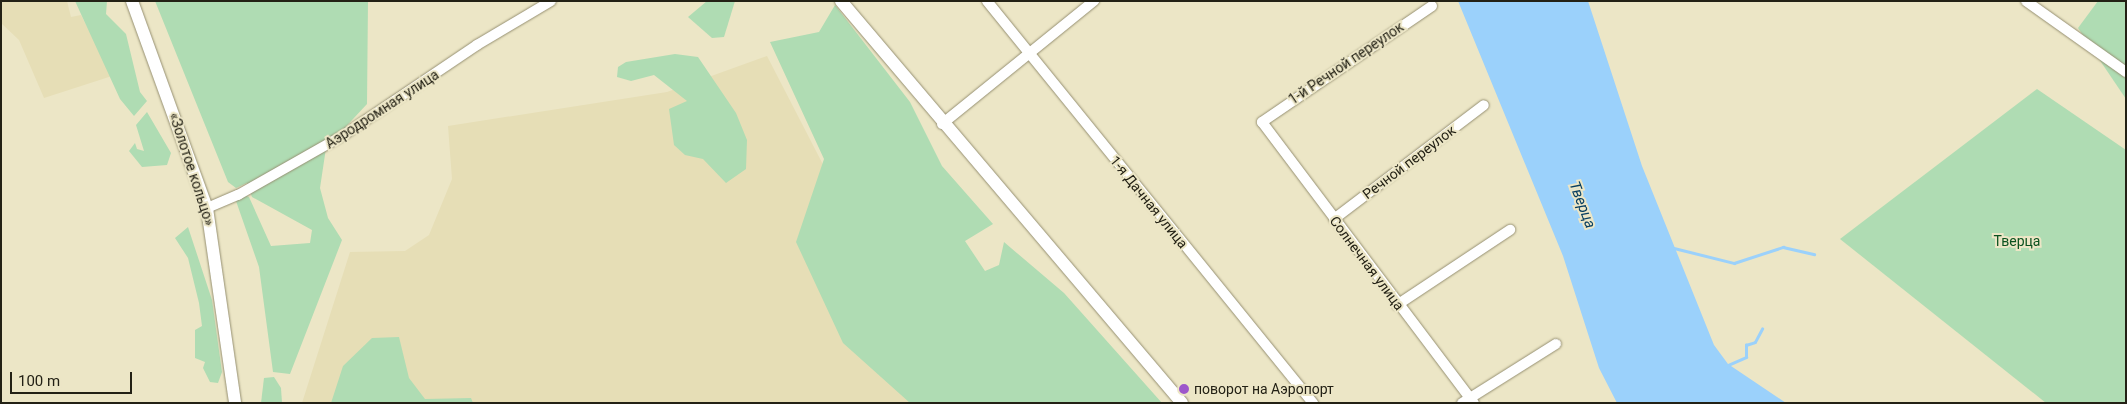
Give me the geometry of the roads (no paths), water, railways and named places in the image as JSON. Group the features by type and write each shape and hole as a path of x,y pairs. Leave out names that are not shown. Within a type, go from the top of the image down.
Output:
{"main road":[{"name":"«Золотое кольцо»","path":"132,1 207,208 224,304 235,403"},
{"path":"841,1 942,124 1182,403"}],"street":[{"name":"Аэродромная улица","path":"207,208 238,195 342,136 477,45 552,1"},
{"name":"1-я Дачная улица","path":"987,1 1030,57 1313,403"},
{"path":"942,124 1030,57 1094,1"},
{"path":"2026,1 2126,72"},
{"name":"1-й Речной переулок","path":"1262,122 1432,6"},
{"name":"Речной переулок","path":"1334,219 1484,105"},
{"name":"Солнечная улица","path":"1262,122 1468,401"},
{"path":"1397,305 1510,230"},
{"path":"1468,401 1556,344"}],"water":[{"name":"Тверца","path":"1458,1 1588,1 1642,166 1714,345 1728,364 1786,403 1617,403 1599,368 1563,256"}],"waterway":[{"path":"1674,248 1734,263 1783,247 1814,254"},
{"path":"1726,366 1746,357 1746,345 1755,342 1762,329"}],"place":[{"name":"поворот на Аэропорт","path":"1184,389"}]}
